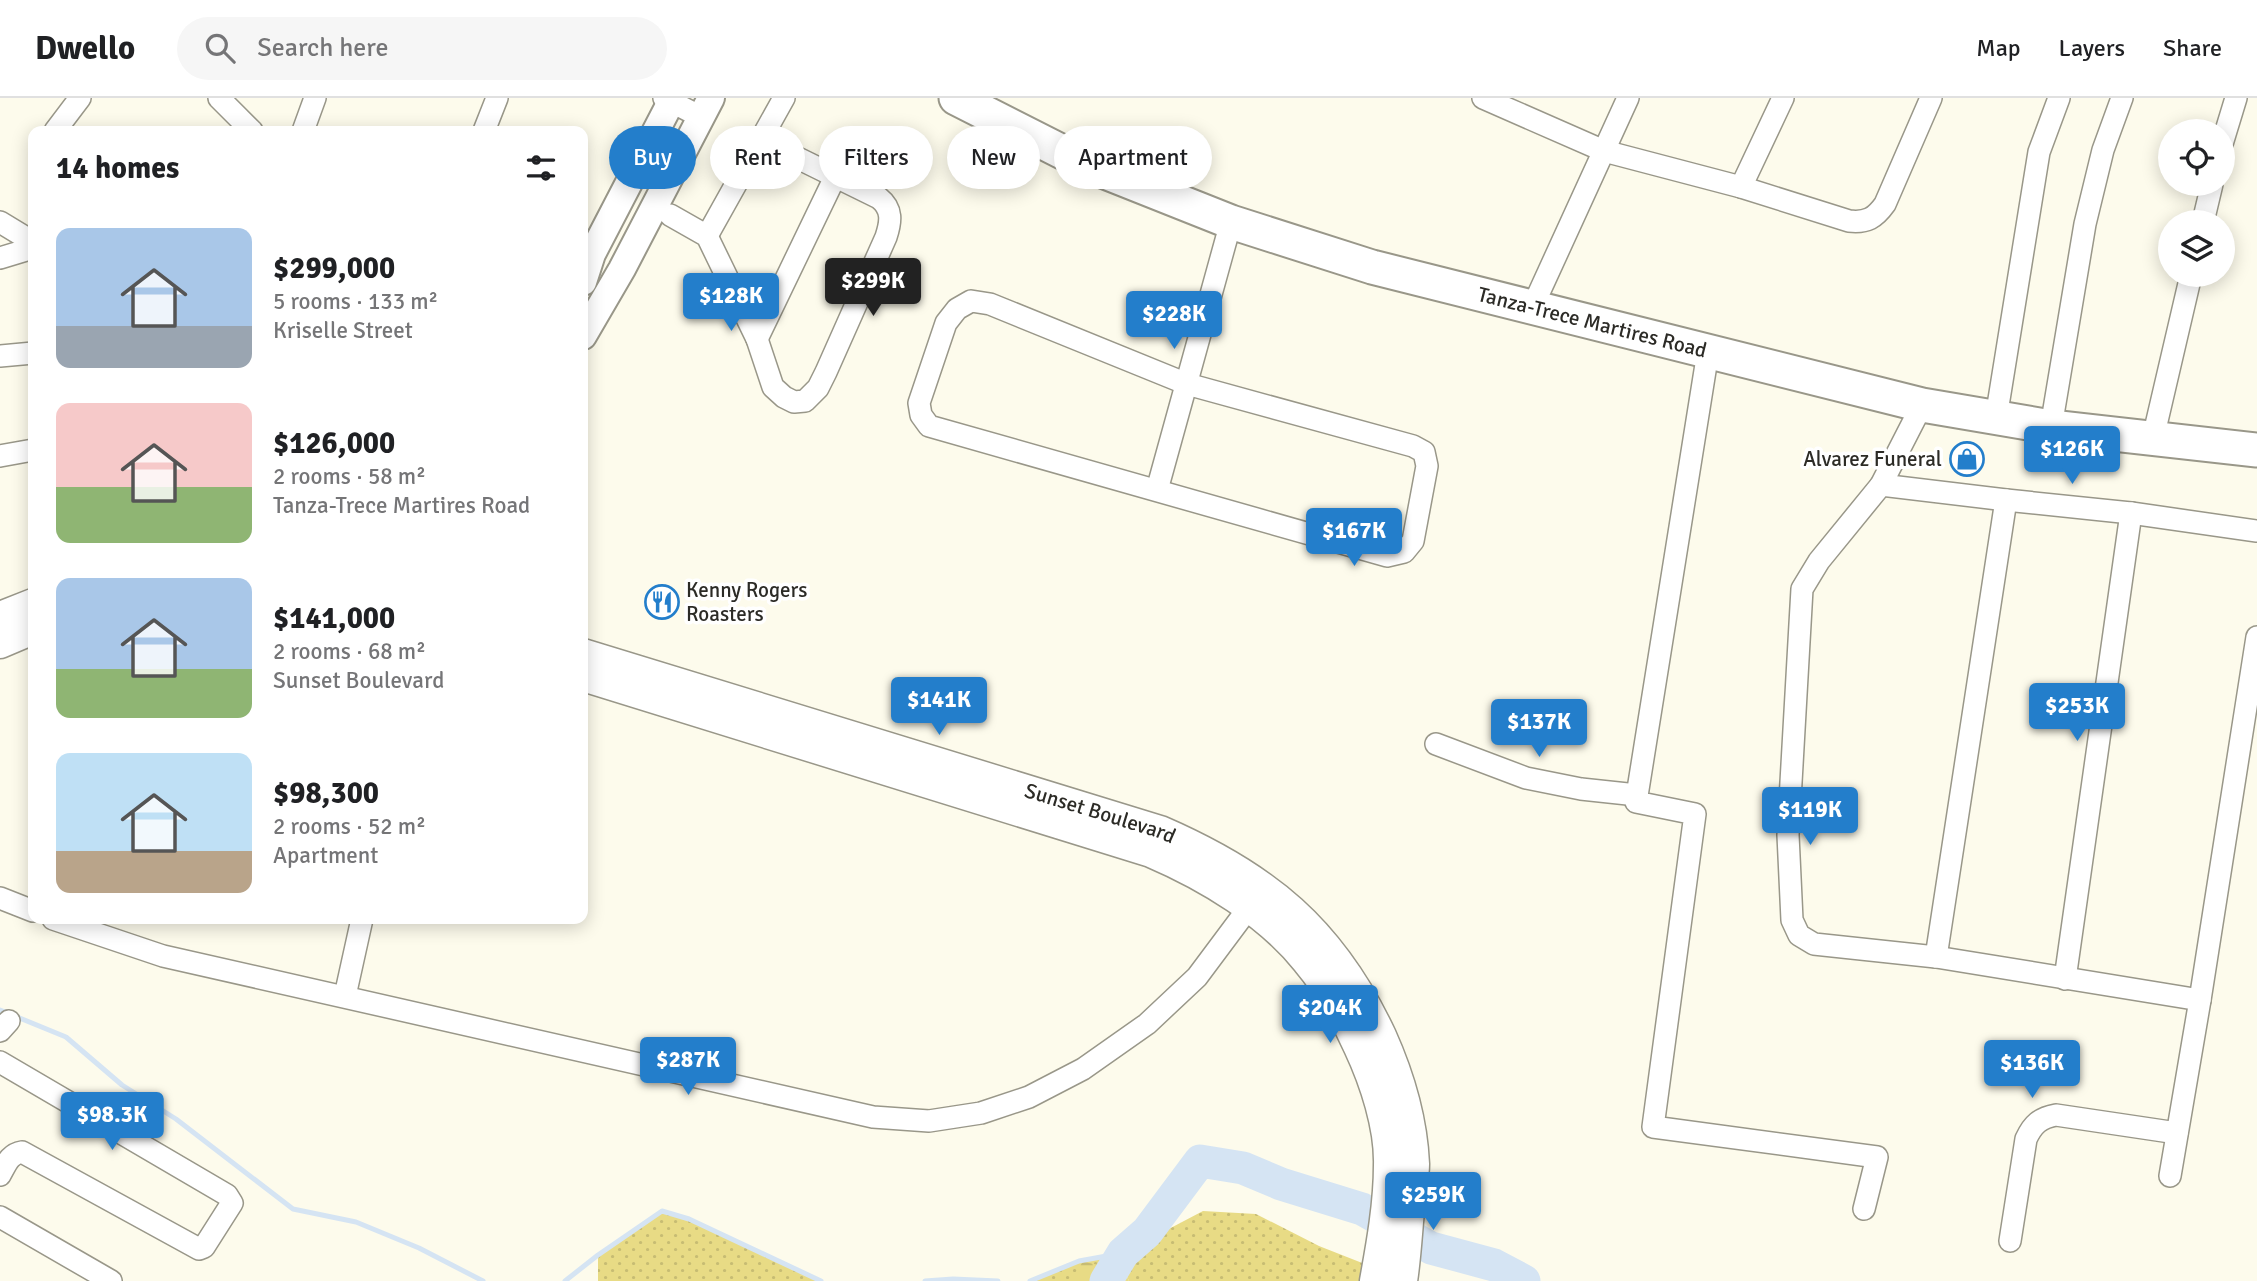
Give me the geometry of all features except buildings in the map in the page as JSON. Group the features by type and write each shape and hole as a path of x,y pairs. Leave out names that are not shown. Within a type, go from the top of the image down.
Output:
{"main road":[{"name":"Tanza-Trece Martires Road","path":"956,98 1090,166 1231,222 1372,267 1922,405 2051,426 2257,450"},
{"path":"0,617 28,606"},
{"path":"0,643 28,631"},
{"name":"Sunset Boulevard","path":"588,656 1160,831 1234,867 1286,938 1326,986 1356,1039 1378,1095 1398,1198 1390,1270"},
{"name":"Sunset Boulevard","path":"588,678 1151,852 1221,887 1256,897"}],"street":[{"path":"59,126 80,98"},
{"path":"219,98 247,126"},
{"path":"305,126 315,98"},
{"path":"486,126 497,98"},
{"path":"769,126 784,98"},
{"path":"1483,98 1604,151 1741,187 1849,222 1868,221 1876,216 1885,204 1931,98"},
{"path":"1532,308 1628,98"},
{"path":"1741,187 1783,98"},
{"path":"1996,418 2039,152 2059,98"},
{"path":"2051,426 2085,224 2104,150 2122,98"},
{"path":"2230,119 2236,98"},
{"path":"588,327 622,269 706,107 670,99 588,253 622,269"},
{"path":"707,236 734,189"},
{"path":"757,339 829,189"},
{"path":"670,215 707,236 757,339 773,387 784,397 805,401 818,388 826,372 890,225 890,212 886,203 860,189"},
{"path":"0,222 28,239"},
{"path":"1157,491 1231,222"},
{"path":"0,258 28,250"},
{"path":"2153,438 2188,287"},
{"path":"971,301 990,304 1187,384 1413,446 1424,452 1427,466 1413,541 1404,552 1387,556 1157,491 929,426 921,415 919,403 946,323 957,309 971,301"},
{"path":"1708,352 1636,802 1695,814 1653,1127 1877,1157 1864,1209"},
{"path":"0,356 28,353"},
{"path":"1922,405 1881,485 1819,561 1802,589 1788,835 1791,920 1799,936 1814,944 1936,957 2200,1000"},
{"path":"0,456 28,451"},
{"path":"1881,485 2131,513 2257,531"},
{"path":"1936,957 2006,500"},
{"path":"2065,979 2131,513"},
{"path":"2170,1176 2257,637"},
{"path":"1436,744 1526,778 1581,789 1637,795"},
{"path":"68,924 163,956 873,1117 939,1120 981,1113 1029,1097 1083,1069 1147,1024 1198,977 1256,897"},
{"path":"0,898 28,909"},
{"path":"345,996 361,924"},
{"path":"0,1062 227,1195 232,1203 204,1247 199,1249 22,1152 15,1153 10,1158 0,1175"},
{"path":"2010,1241 2026,1139 2032,1126 2044,1117 2056,1115 2177,1133"},
{"path":"0,1217 111,1281"}],"green space":[{"path":"662,1211 689,1219 821,1281 598,1281 598,1255"},
{"path":"1203,1211 1256,1214 1319,1246 1408,1281 1129,1281 1124,1270 1114,1268 1121,1254 1086,1281 1030,1281 1079,1261 1123,1253"},
{"path":"1079,1261 1124,1270 1129,1281 1076,1281"}],"waterway":[{"path":"0,1010 66,1037 122,1085 176,1119 293,1209 356,1222 419,1248 483,1281"},
{"path":"1106,1281 1123,1253 1147,1232 1200,1161 1243,1168 1281,1184 1362,1209 1431,1248 1494,1265 1524,1281"},
{"path":"565,1281 662,1211 689,1219 821,1281"},
{"path":"1030,1281 1079,1261 1123,1253"},
{"path":"925,1281 998,1281"}],"place":[{"name":"Alvarez Funeral","path":"1967,459"},
{"name":"Kenny Rogers Roasters","path":"662,602"}]}
